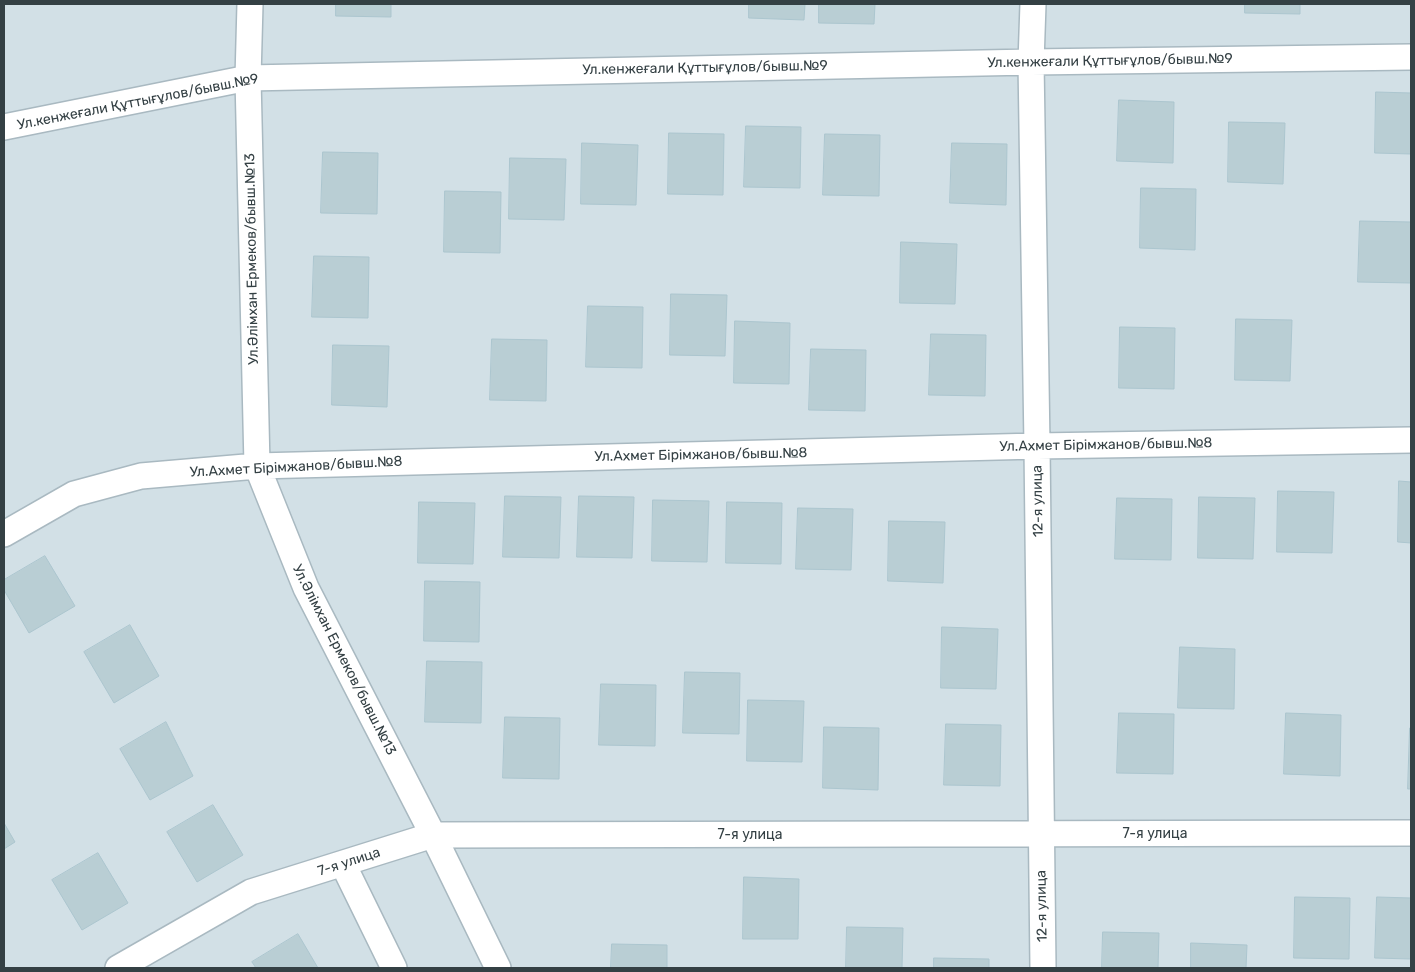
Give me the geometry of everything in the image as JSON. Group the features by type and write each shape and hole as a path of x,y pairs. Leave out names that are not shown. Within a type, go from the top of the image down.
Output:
{"street":[{"name":"Ул.Әлімхан Ермеков/бывш.№13","path":"250,4 248,78 257,466 306,588 433,835 498,968"},
{"name":"12-я улица","path":"1033,4 1031,62 1038,446 1043,968"},
{"name":"Ул.кенжеғали Құттығұлов/бывш.№9","path":"4,128 248,78 1031,62 1411,58"},
{"name":"Ул.Ахмет Бірімжанов/бывш.№8","path":"4,534 74,494 141,476 257,466 1038,446 1411,440"},
{"name":"7-я улица","path":"118,968 251,892 433,835 1411,833"},
{"path":"343,864 394,968"}],"shaded area":[{"path":"4,4 1411,4 1411,968 4,968"}],"building":[{"path":"336,4 391,4 391,17 336,16"},
{"path":"749,4 805,4 804,20 749,18"},
{"path":"819,4 875,4 874,24 819,23"},
{"path":"1245,4 1300,4 1300,14 1245,13"},
{"path":"1376,92 1411,93 1411,154 1375,153"},
{"path":"1119,100 1174,102 1173,163 1117,161"},
{"path":"1229,122 1285,123 1283,184 1228,182"},
{"path":"746,126 801,127 800,188 744,187"},
{"path":"669,133 724,134 723,195 668,194"},
{"path":"825,134 880,135 879,196 823,195"},
{"path":"582,143 638,145 636,205 581,204"},
{"path":"952,143 1007,144 1006,205 950,203"},
{"path":"323,152 378,153 377,214 321,213"},
{"path":"510,158 566,159 564,220 509,219"},
{"path":"1141,188 1196,189 1195,250 1140,248"},
{"path":"445,191 501,192 500,253 444,252"},
{"path":"1360,221 1411,222 1411,283 1358,282"},
{"path":"901,242 957,244 955,304 900,303"},
{"path":"314,256 369,257 368,318 312,317"},
{"path":"671,294 727,295 725,356 670,355"},
{"path":"588,306 643,307 642,368 586,367"},
{"path":"1236,319 1292,320 1290,381 1235,380"},
{"path":"735,321 790,323 789,384 734,383"},
{"path":"1120,327 1175,328 1174,389 1119,388"},
{"path":"931,334 986,335 985,396 929,395"},
{"path":"492,339 547,340 546,401 490,400"},
{"path":"333,345 389,346 387,407 332,405"},
{"path":"811,349 866,350 865,411 809,410"},
{"path":"1399,481 1411,482 1411,543 1398,542"},
{"path":"1278,491 1334,492 1332,553 1277,552"},
{"path":"505,496 561,497 559,558 503,557"},
{"path":"579,496 634,497 632,558 577,557"},
{"path":"1199,497 1255,498 1253,559 1198,558"},
{"path":"1117,498 1172,499 1171,560 1115,559"},
{"path":"653,500 709,501 707,562 652,561"},
{"path":"419,502 475,503 473,564 418,563"},
{"path":"727,502 782,503 781,564 726,563"},
{"path":"798,508 853,509 851,570 796,569"},
{"path":"889,521 945,522 943,583 888,581"},
{"path":"45,556 75,606 29,633 4,590 4,580"},
{"path":"425,581 480,582 479,642 424,641"},
{"path":"130,625 159,676 114,703 84,652"},
{"path":"942,627 998,629 996,689 941,688"},
{"path":"1180,647 1235,649 1234,709 1178,708"},
{"path":"427,661 482,662 481,723 425,722"},
{"path":"685,672 740,673 739,734 683,733"},
{"path":"601,684 656,685 655,746 599,745"},
{"path":"748,700 804,701 802,762 747,761"},
{"path":"1119,713 1174,714 1173,774 1117,773"},
{"path":"1286,713 1341,715 1340,776 1284,774"},
{"path":"505,717 560,718 559,779 503,778"},
{"path":"166,722 193,776 150,800 120,749"},
{"path":"946,724 1001,725 1000,786 944,785"},
{"path":"824,727 879,728 878,790 823,788"},
{"path":"1410,728 1411,789 1408,789"},
{"path":"213,805 243,855 197,882 167,832"},
{"path":"4,823 15,842 4,849"},
{"path":"98,853 128,903 82,930 52,880"},
{"path":"744,877 799,879 798,939 743,939"},
{"path":"1295,897 1350,898 1349,959 1294,958"},
{"path":"1377,897 1411,898 1411,959 1375,958"},
{"path":"847,927 903,928 902,968 846,968"},
{"path":"1103,932 1159,933 1158,968 1102,968"},
{"path":"298,934 318,968 256,968 252,962"},
{"path":"1191,943 1247,945 1246,968 1191,968"},
{"path":"612,944 667,945 667,968 611,968"},
{"path":"934,958 989,959 989,968 934,968"}]}
